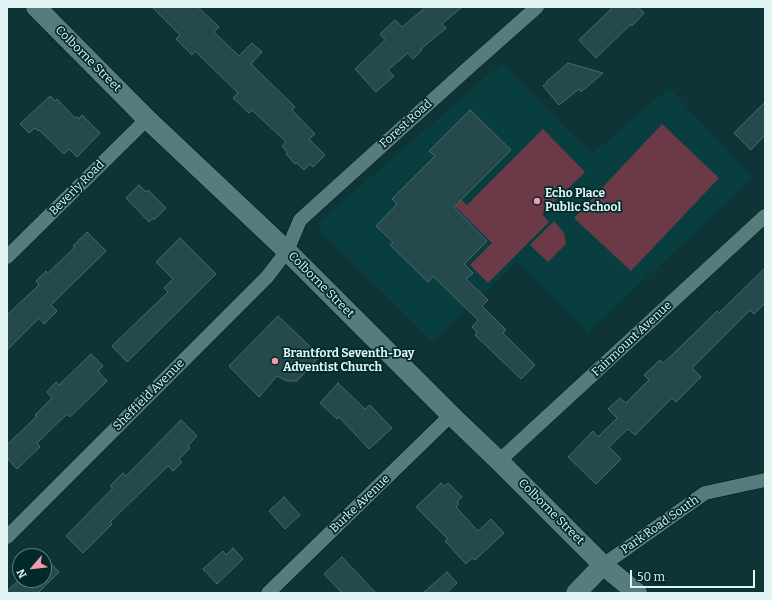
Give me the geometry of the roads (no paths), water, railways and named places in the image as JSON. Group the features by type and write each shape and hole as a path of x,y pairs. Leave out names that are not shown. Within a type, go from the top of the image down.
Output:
{"main road":[{"name":"Colborne Street","path":"36,7 147,119 287,251 451,416 499,461 603,565 637,593"},
{"path":"576,593 603,565"}],"street":[{"name":"Forest Road","path":"287,251 300,220 537,7"},
{"name":"Beverly Road","path":"7,257 147,119"},
{"name":"Fairmount Avenue","path":"499,461 765,216"},
{"name":"Sheffield Avenue","path":"7,537 267,277 287,251"},
{"name":"Burke Avenue","path":"268,593 451,416"},
{"name":"Park Road South","path":"603,565 706,493 765,480"}],"place":[{"name":"Echo Place Public School","path":"537,201"},
{"name":"Brantford Seventh-Day Adventist Church","path":"275,361"}]}
